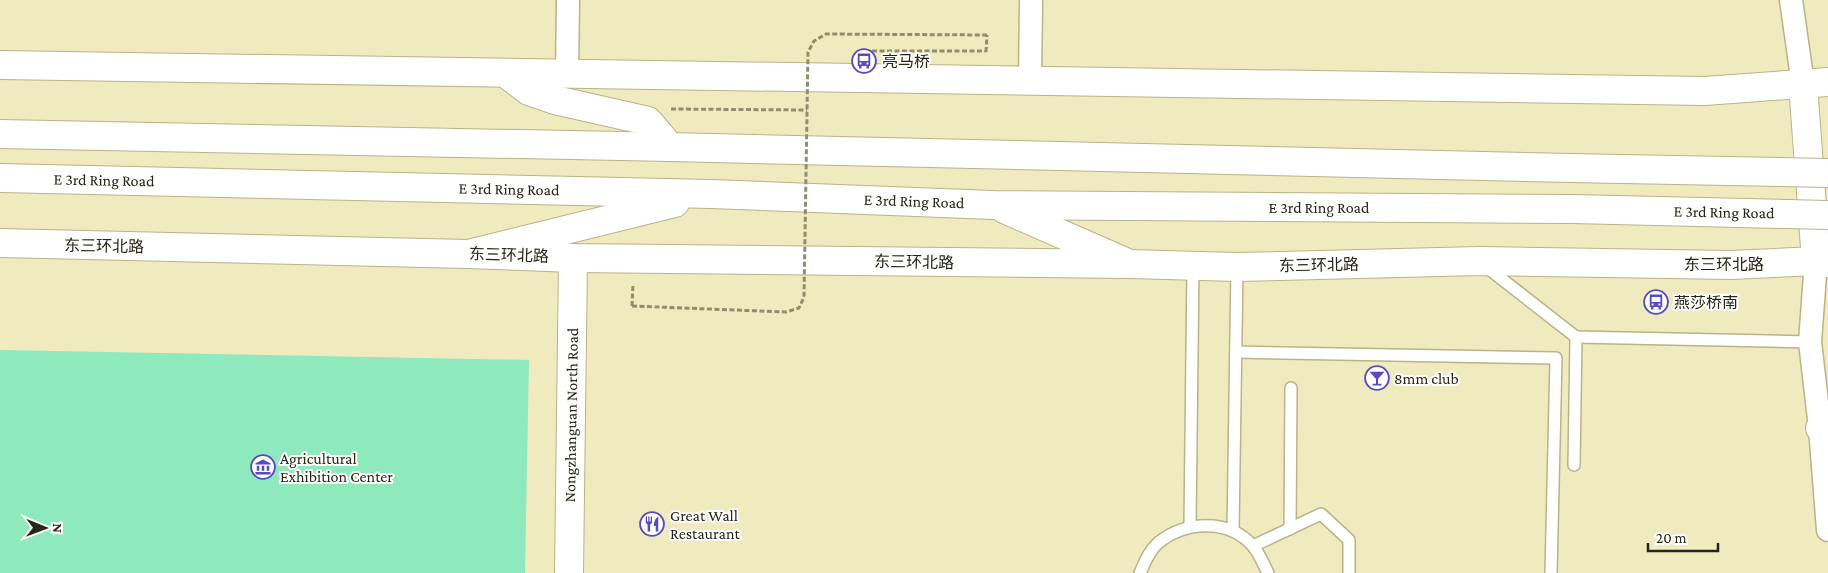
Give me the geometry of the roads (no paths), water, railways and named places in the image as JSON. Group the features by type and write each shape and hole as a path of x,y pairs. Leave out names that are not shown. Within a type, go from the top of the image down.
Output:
{"main road":[{"path":"0,65 1704,91 1816,83 1822,262"},
{"path":"505,73 529,91 555,100 648,122 670,147"},
{"path":"0,134 1828,173"},
{"name":"E 3rd Ring Road","path":"0,178 711,194 993,205 1572,209 1828,215"},
{"path":"468,254 711,194"},
{"path":"993,205 1130,264"},
{"name":"东三环北路","path":"0,243 573,258 1130,264 1237,268 1480,261 1731,265 1822,262"},
{"name":"Nongzhanguan North Road","path":"569,573 573,258"}],"street":[{"path":"567,74 568,0"},
{"path":"1030,81 1031,0"},
{"path":"1791,0 1816,83"},
{"path":"1822,262 1810,342 1824,423 1828,530"}],"lane":[{"path":"1480,261 1576,337 1810,342"},
{"path":"1190,526 1193,266"},
{"path":"1233,531 1237,268"},
{"path":"1574,465 1576,337"},
{"path":"1236,352 1556,358 1551,573"},
{"path":"1290,529 1291,388"},
{"path":"1253,546 1321,514 1349,540 1349,573"},
{"path":"1140,573 1148,554 1158,544 1178,530 1190,526 1214,526 1233,531 1253,546 1268,573"}],"place":[{"name":"亮马桥","path":"864,61"},
{"name":"燕莎桥南","path":"1656,302"},
{"name":"8mm club","path":"1377,378"},
{"name":"Agricultural Exhibition Center","path":"263,467"},
{"name":"Great Wall Restaurant","path":"652,524"}]}
